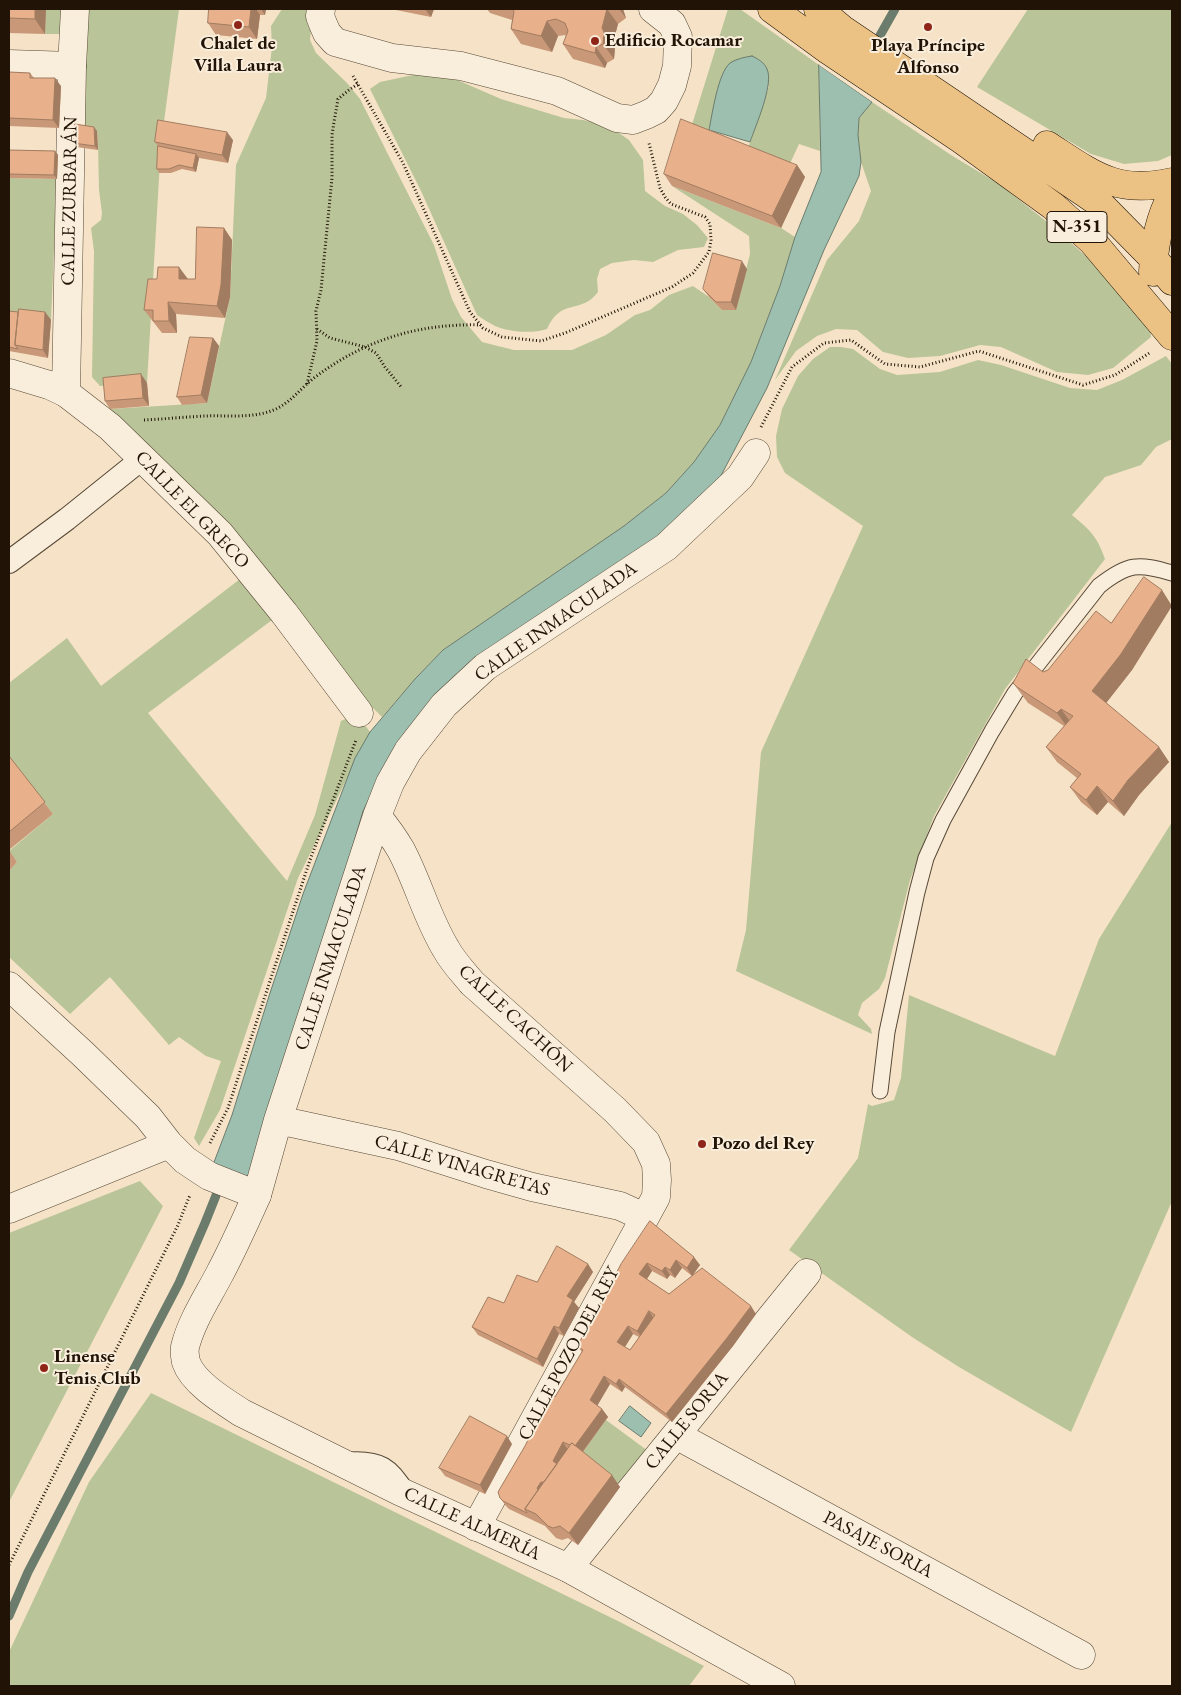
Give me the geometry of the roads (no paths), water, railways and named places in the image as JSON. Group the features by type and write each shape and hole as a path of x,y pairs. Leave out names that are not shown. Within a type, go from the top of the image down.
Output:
{"highway":[{"name":"N-351","path":"772,9 838,26"},
{"name":"N-351","path":"818,9 838,26 974,121 1098,202 1163,259 1172,281"},
{"path":"838,26 974,121 1114,183 1147,186 1172,182"},
{"name":"N-351","path":"974,121 1035,192 1092,241 1164,342"},
{"path":"1035,192 1078,208 1121,250 1137,257 1163,259"},
{"path":"1172,195 1157,234 1163,259 1153,277 1158,292 1172,317"}],"street":[{"name":"CALLE ZURBARÁN","path":"66,393 72,66 75,9"},
{"path":"321,9 320,16 327,34 334,42 392,58 462,66 557,91 617,118 633,120 656,110 664,101 672,85 677,66 678,37 672,24 653,9"},
{"path":"9,64 72,66"},
{"name":"CALLE EL GRECO","path":"9,373 49,385 66,393 110,427 143,458 220,534 284,613 359,713"},
{"name":"CALLE INMACULADA","path":"186,1345 193,1325 231,1252 253,1194 377,816 390,783 408,751 444,705 485,667 666,547 740,477 756,453"},
{"path":"9,562 143,458"},
{"name":"CALLE CACHÓN","path":"377,816 402,851 435,928 456,965 472,983 615,1110 646,1142 656,1164 658,1180"},
{"path":"10,989 83,1054 148,1117 169,1144 203,1173 253,1194"},
{"name":"CALLE VINAGRETAS","path":"278,1120 398,1146 505,1179 620,1206 644,1216"},
{"path":"9,1209 169,1144"},
{"name":"CALLE POZO DEL REY","path":"476,1526 656,1197 658,1180"},
{"name":"CALLE SORIA","path":"568,1568 807,1273"},
{"name":"CALLE ALMERÍA","path":"186,1345 184,1352 192,1373 221,1400 242,1414 409,1495 568,1568 781,1686"},
{"name":"PASAJE SORIA","path":"676,1435 1081,1655"}],"lane":[{"path":"880,1091 887,1032 899,970 926,858 943,820 992,731 1015,692 1099,586 1111,576 1137,565 1153,567 1172,573"}],"waterway":[{"path":"874,46 895,9"},
{"path":"9,1616 28,1572 179,1283 221,1183"}],"place":[{"name":"Chalet de Villa Laura","path":"238,25"},
{"name":"Playa Príncipe Alfonso","path":"928,27"},
{"name":"Edificio Rocamar","path":"595,41"},
{"name":"Pozo del Rey","path":"702,1144"},
{"name":"Linense Tenis Club","path":"44,1368"}]}
